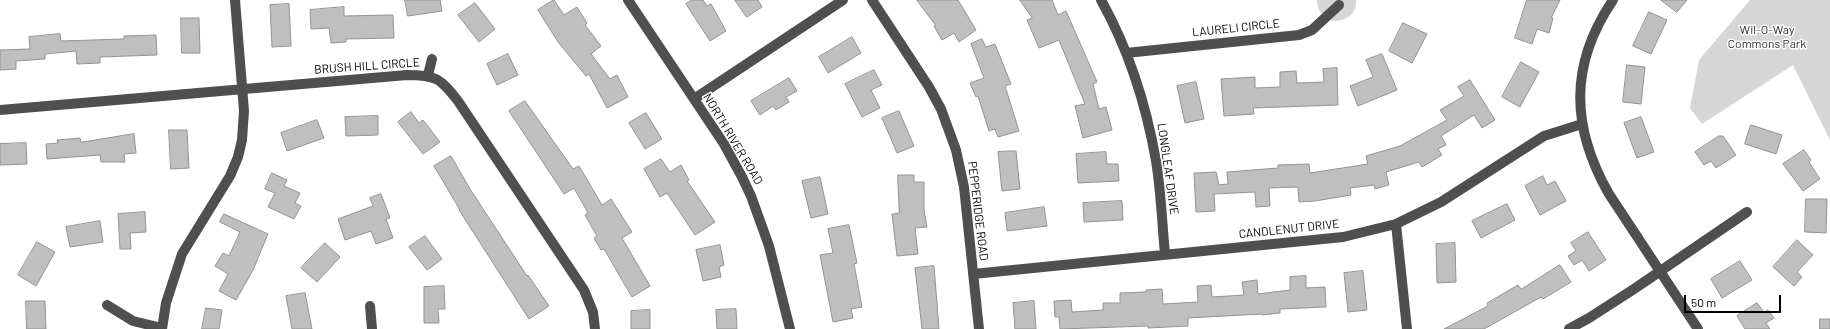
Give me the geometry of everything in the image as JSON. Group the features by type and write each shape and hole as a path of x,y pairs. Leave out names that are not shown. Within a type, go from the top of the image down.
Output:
{"street":[{"path":"107,305 133,321 162,329 166,303 182,254 230,176 238,157 242,140 244,111 235,0"},
{"name":"NORTH RIVER ROAD","path":"628,0 724,144 751,196 769,246 790,329"},
{"path":"694,100 843,0"},
{"name":"PEPPERIDGE ROAD","path":"872,0 929,87 949,128 961,167 964,187 979,329"},
{"name":"LONGLEAF DRIVE","path":"1101,0 1126,53 1137,82 1149,127 1156,162 1165,254"},
{"path":"1613,0 1599,22 1587,54 1580,94 1585,142 1597,173 1698,329"},
{"name":"LAURELI CIRCLE","path":"1126,53 1299,35 1312,30 1339,5"},
{"path":"428,75 432,59"},
{"name":"BRUSH HILL CIRCLE","path":"0,110 407,75 428,75 438,79 448,88 458,101 584,290 593,312 595,329"},
{"name":"CANDLENUT DRIVE","path":"973,274 1343,237 1396,224 1441,202 1544,136 1582,124"},
{"path":"1569,329 1589,318 1747,212"},
{"path":"1396,224 1406,329"},
{"path":"370,306 372,329"}],"green space":[{"path":"1317,0 1356,0 1356,5 1350,16 1342,20 1333,21 1326,18 1321,13"},
{"name":"Wil-O-Way Commons Park","path":"1750,0 1830,0 1830,140 1793,65 1702,124 1690,108 1699,60"}],"building":[{"path":"405,0 440,0 442,11 408,16"},
{"path":"554,0 564,15 577,7 587,23 585,25 601,46 591,54 610,79 617,75 628,97 607,108 589,74 586,76 558,42 538,10"},
{"path":"692,0 703,0 707,6 711,4 726,31 710,41 686,4"},
{"path":"735,0 758,0 762,7 747,17"},
{"path":"917,0 958,0 976,30 959,42 954,33 942,40 934,26 935,25"},
{"path":"1020,0 1052,0 1058,15 1066,11 1097,82 1093,84 1099,109 1106,107 1112,130 1083,138 1075,106 1085,104 1059,40 1039,48 1027,20 1032,18"},
{"path":"1527,0 1560,0 1551,18 1553,18 1549,33 1537,29 1532,44 1515,38"},
{"path":"1661,0 1687,0 1677,12"},
{"path":"475,3 495,29 479,42 458,15"},
{"path":"289,4 291,46 272,47 270,5"},
{"path":"344,7 344,16 393,15 394,38 346,39 346,42 331,43 329,28 311,29 310,10"},
{"path":"1649,12 1667,20 1651,54 1633,46"},
{"path":"181,18 199,18 200,53 182,53"},
{"path":"1403,23 1427,34 1412,63 1389,51"},
{"path":"60,34 61,41 124,39 124,36 156,35 157,55 100,57 100,63 77,64 76,51 45,54 45,59 16,61 16,69 0,70 0,50 30,49 29,37"},
{"path":"852,37 861,53 828,73 819,57"},
{"path":"982,39 986,47 995,44 1011,84 1005,86 1019,131 998,137 995,129 989,131 978,96 976,97 970,83 984,78 971,44"},
{"path":"508,54 518,75 497,85 487,64"},
{"path":"1382,54 1397,90 1358,106 1350,86 1373,77 1366,60"},
{"path":"1521,62 1539,72 1520,107 1502,97"},
{"path":"1627,65 1645,67 1641,104 1623,102"},
{"path":"1337,68 1338,105 1253,108 1254,114 1224,116 1221,79 1255,77 1255,88 1280,87 1280,72 1296,71 1297,83 1324,82 1323,69"},
{"path":"874,70 882,85 871,90 880,108 862,117 845,84"},
{"path":"789,78 797,91 786,97 789,102 776,110 773,106 760,115 751,101"},
{"path":"1470,80 1495,120 1482,128 1474,115 1441,136 1446,145 1438,149 1442,155 1422,167 1419,162 1386,172 1389,185 1375,189 1374,185 1350,188 1351,195 1299,202 1298,187 1269,188 1270,206 1256,207 1255,192 1214,194 1215,211 1196,212 1194,173 1216,172 1219,185 1228,184 1227,172 1278,168 1278,165 1309,164 1310,173 1368,164 1366,156 1400,146 1447,120 1440,110 1464,96 1458,87"},
{"path":"1196,82 1204,119 1185,123 1177,86"},
{"path":"525,101 573,169 579,166 602,205 611,199 632,232 622,238 650,286 632,297 604,249 601,250 594,238 597,236 585,215 588,213 574,188 564,194 509,111"},
{"path":"899,111 914,146 897,153 882,118"},
{"path":"411,112 419,123 423,120 440,142 423,154 398,122"},
{"path":"646,113 662,139 645,149 629,123"},
{"path":"378,116 378,135 346,136 345,117"},
{"path":"1641,117 1654,152 1637,158 1624,123"},
{"path":"317,120 324,138 287,151 281,133"},
{"path":"1751,125 1782,135 1776,154 1745,144"},
{"path":"169,130 187,130 189,168 171,169"},
{"path":"134,134 136,153 124,154 125,162 101,162 100,155 47,159 46,144 58,143 57,140 80,138 81,142"},
{"path":"1719,136 1723,136 1736,155 1716,168 1711,161 1704,165 1695,152"},
{"path":"26,143 27,164 0,165 0,144"},
{"path":"1804,150 1811,160 1809,162 1820,179 1803,191 1783,164"},
{"path":"1016,151 1020,189 1002,191 998,152"},
{"path":"1106,152 1107,164 1118,164 1119,181 1078,183 1076,154"},
{"path":"451,156 470,189 527,276 528,275 549,306 529,319 459,210 434,166"},
{"path":"661,159 670,172 681,165 689,180 687,181 715,222 695,235 667,193 660,197 644,169"},
{"path":"272,173 287,180 284,186 300,193 295,203 301,206 294,219 268,207 275,193 265,189"},
{"path":"898,175 914,175 914,182 924,182 924,210 927,227 915,228 918,254 897,256 892,214 899,213"},
{"path":"1543,176 1547,185 1555,181 1566,201 1540,215 1525,186"},
{"path":"820,177 828,214 811,218 802,181"},
{"path":"381,194 390,218 386,219 393,238 376,244 371,231 345,240 338,219 373,206 370,198"},
{"path":"1806,199 1827,199 1826,233 1805,232"},
{"path":"1122,201 1123,220 1084,222 1083,203"},
{"path":"1507,204 1515,220 1481,238 1472,221"},
{"path":"1044,207 1047,226 1007,231 1005,213"},
{"path":"145,212 146,232 130,233 131,249 120,249 118,214"},
{"path":"224,214 268,234 253,270 236,300 219,291 228,274 215,266 223,253 229,256 240,232 220,222"},
{"path":"100,221 103,242 70,247 66,227"},
{"path":"849,225 857,263 854,264 862,307 851,309 853,318 833,322 820,255 833,253 828,229"},
{"path":"1588,232 1606,260 1589,271 1582,260 1574,265 1568,256 1576,251 1571,243"},
{"path":"425,236 442,259 427,270 409,247"},
{"path":"1797,240 1813,255 1797,272 1802,277 1794,286 1773,267"},
{"path":"37,242 55,252 36,286 18,275"},
{"path":"325,243 340,257 317,282 301,268"},
{"path":"1455,243 1456,282 1437,283 1436,244"},
{"path":"720,245 724,265 719,267 721,277 703,281 696,250"},
{"path":"1740,261 1752,280 1722,298 1711,279"},
{"path":"1560,265 1571,282 1543,299 1541,297 1484,329 1444,329 1488,306 1487,303 1518,285 1521,289"},
{"path":"934,266 939,329 922,329 915,268"},
{"path":"1363,271 1367,310 1348,312 1344,273"},
{"path":"1306,276 1306,288 1325,287 1326,307 1280,309 1280,313 1262,315 1188,318 1188,326 1148,328 1148,326 1060,329 1059,317 1055,317 1054,301 1071,300 1072,312 1103,310 1103,303 1120,303 1120,293 1146,292 1146,290 1162,289 1163,304 1198,302 1197,286 1211,285 1212,297 1244,295 1242,282 1257,280 1258,294 1290,290 1290,277"},
{"path":"444,286 445,309 438,309 439,323 424,323 424,287"},
{"path":"305,293 312,329 292,329 286,296"},
{"path":"26,301 45,301 46,329 27,329"},
{"path":"1034,301 1036,329 1015,329 1013,303"},
{"path":"1757,303 1764,312 1768,310 1774,318 1766,323 1770,329 1745,329 1737,316"},
{"path":"206,308 222,310 219,329 202,329"},
{"path":"736,309 737,329 717,329 716,310"},
{"path":"650,310 650,329 631,329 631,311"},
{"path":"1820,319 1830,319 1830,329 1820,329"}]}
